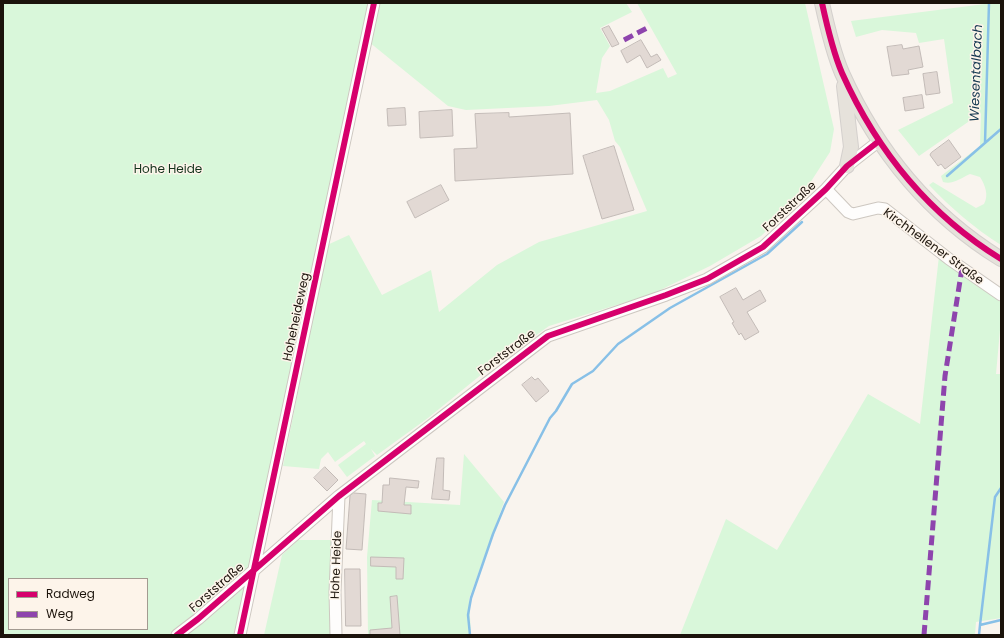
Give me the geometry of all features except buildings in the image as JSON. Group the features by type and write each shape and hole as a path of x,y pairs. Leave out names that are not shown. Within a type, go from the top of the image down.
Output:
{"main road":[{"path":"822,3 842,72 851,147 847,166"},
{"path":"842,72 868,126 911,185 939,213 980,246 1001,259"}],"street":[{"name":"Hoheheideweg","path":"240,635 374,3"},
{"name":"Forststraße","path":"177,635 339,496 548,336 666,295 707,279 763,247 826,189 847,166 879,141"},
{"name":"Kirchhellener Straße","path":"826,189 848,212 853,214 878,208 885,209 949,260 1001,295"},
{"name":"Hohe Heide","path":"336,635 335,592 339,496"}],"green space":[{"name":"Hohe Heide","path":"3,3 370,3 241,635 3,635"},
{"path":"378,3 626,3 632,12 600,28 610,46 602,58 596,93 610,91 663,68 668,78 677,74 637,3 805,3 834,129 830,152 799,200 761,236 710,266 652,294 549,326 482,374 428,418 377,455 371,449 375,456 347,477 338,465 366,444 364,441 335,462 328,452 321,459 319,469 283,466 312,323 325,246 349,235 382,295 431,270 439,312 497,265 539,242 647,211 620,147 615,141 609,120 597,100 549,106 466,110 448,106 369,42"},
{"path":"985,3 1001,3 1001,245 981,232 963,217 929,185 933,182 976,208 984,204 986,190 980,177 970,174 957,181 947,183 943,182 941,176 980,146 981,113 919,156 898,130 953,103 944,39 919,43 916,33 882,30 856,37 851,21"},
{"path":"939,256 1001,299 1001,319 996,374 1001,374 1001,618 976,622 975,635 680,635 726,519 777,550 868,394 920,424"},
{"path":"464,454 504,502 469,599 471,635 368,635 367,557 372,500 460,505"},
{"path":"298,540 333,540 332,635 264,635 282,555"}],"waterway":[{"name":"Wiesentalbach","path":"985,143 989,3"},
{"path":"947,176 1001,129"},
{"path":"470,635 468,615 471,598 493,534 505,505 550,418 556,411 572,384 593,371 618,344 670,308 767,254 802,222"},
{"path":"980,625 995,497 1001,488"},
{"path":"979,635 980,625 1001,620"}],"marked path":[{"path":"624,40 647,28"},
{"path":"924,635 945,376 962,268"}],"cycle path":[{"path":"240,635 374,3"},
{"path":"822,3 833,48 842,73 871,129 888,154 907,178 950,222 1001,259"},
{"path":"177,635 198,619 339,496 548,336 666,295 707,279 763,247 826,189 847,166 879,141"}]}
